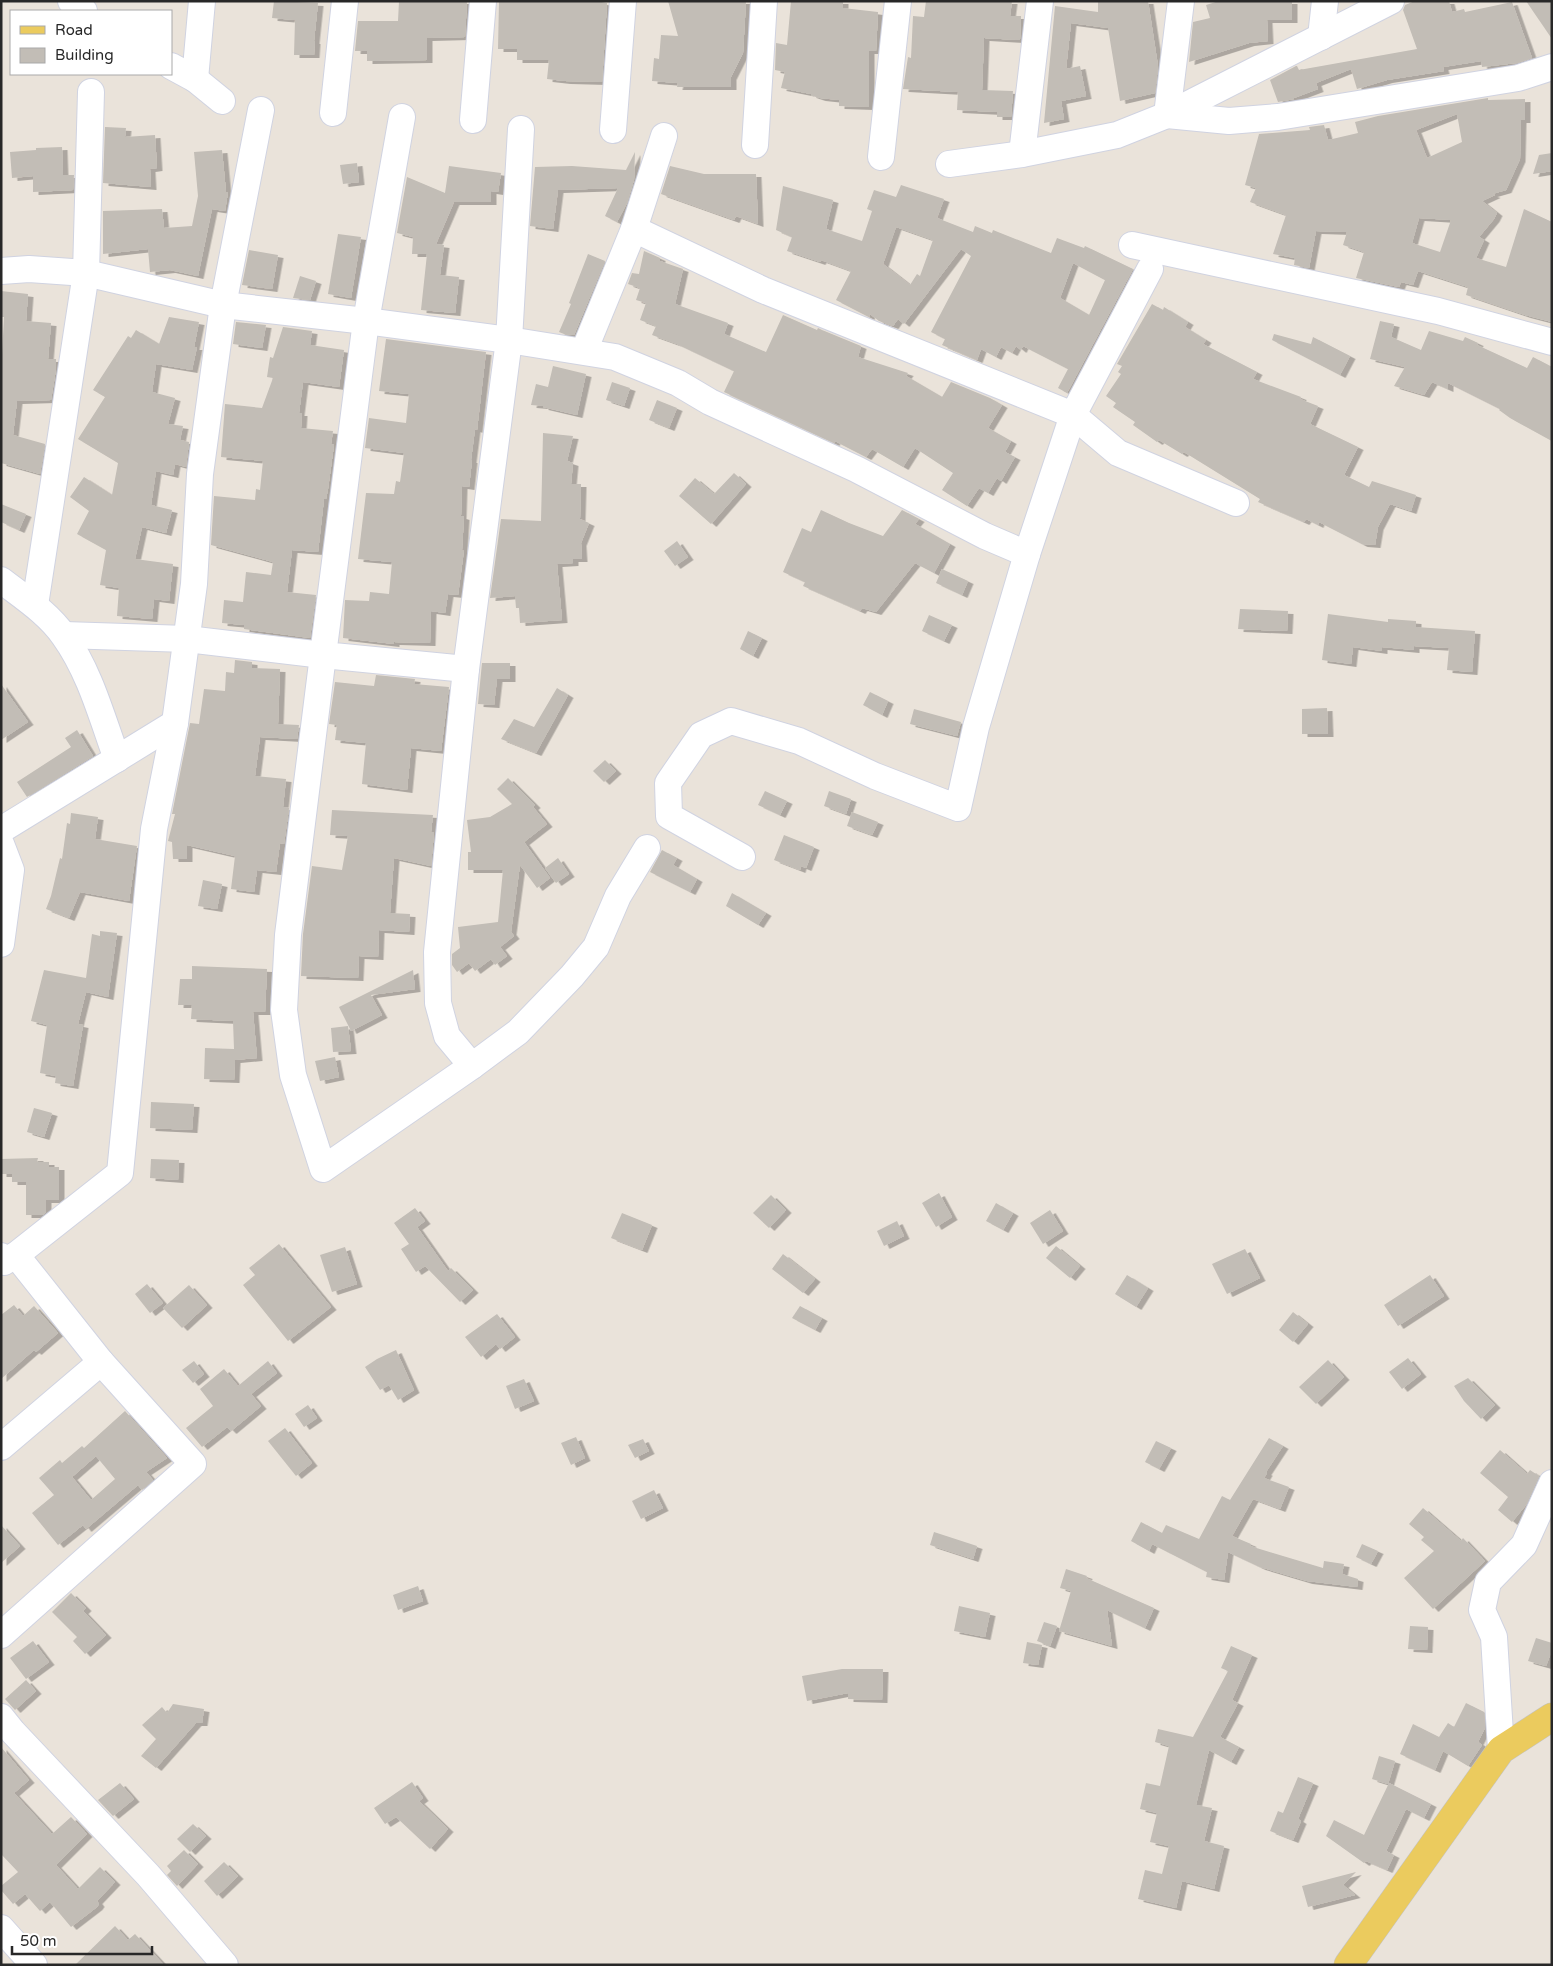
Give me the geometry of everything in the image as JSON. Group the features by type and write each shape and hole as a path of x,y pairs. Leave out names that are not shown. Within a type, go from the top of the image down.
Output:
{"main road":[{"path":"1348,1965 1500,1750 1552,1717"}],"street":[{"path":"71,1 83,10"},
{"path":"196,79 202,1"},
{"path":"333,113 345,1"},
{"path":"473,120 483,1"},
{"path":"613,130 623,1"},
{"path":"755,145 764,1"},
{"path":"881,157 898,1"},
{"path":"1022,154 1040,1"},
{"path":"1167,115 1181,1"},
{"path":"1321,37 1325,1"},
{"path":"949,164 1022,154 1117,134 1167,115 1391,1"},
{"path":"172,67 196,79 222,101"},
{"path":"1167,115 1228,121 1278,117 1518,78 1552,67"},
{"path":"1518,78 1552,84"},
{"path":"35,605 86,273 92,92"},
{"path":"1,1635 193,1464 6,1259 120,1173 154,829 175,722 194,584 200,474 223,305 261,110"},
{"path":"402,117 366,321 288,935 284,1010 294,1075 324,1169 518,1032 572,976 596,947 618,896 647,848"},
{"path":"472,1066 448,1036 438,1003 437,952 466,669 509,340 521,129"},
{"path":"584,351 634,229 664,136"},
{"path":"634,229 762,290 1073,414 1118,453 1236,503"},
{"path":"1132,245 1438,311 1552,342"},
{"path":"742,857 668,816 668,783 701,735 731,721 799,741 875,776 958,808 976,727 1027,554 1073,414 1150,269"},
{"path":"1,271 30,270 86,273 223,305 366,321 615,356 678,383 710,402 856,469 985,536 1027,554"},
{"path":"1,580 35,605 64,635 84,669 117,759"},
{"path":"64,635 186,639 466,669"},
{"path":"1,830 175,722"},
{"path":"1,844 11,870 1,944"},
{"path":"1,1447 101,1362"},
{"path":"1500,1750 1494,1637 1482,1610 1488,1582 1524,1545 1552,1484"},
{"path":"1,1717 148,1875 224,1965"},
{"path":"1,1928 34,1965"}],"building":[{"path":"274,1 318,3 314,55 294,55 295,20 272,18"},
{"path":"399,1 467,1 465,37 427,38 427,60 367,61 367,51 355,51 358,21 398,21"},
{"path":"499,1 596,1 607,3 602,82 547,79 549,60 517,60 517,49 498,49"},
{"path":"668,1 746,1 743,53 731,77 731,87 677,87 678,83 652,81 654,58 659,59 661,35 678,36"},
{"path":"791,1 843,1 843,8 878,12 876,51 869,51 869,107 839,106 839,100 820,98 811,94 781,88 785,72 775,70 776,43 787,45"},
{"path":"926,1 1012,1 1010,16 1021,16 1020,40 984,38 982,90 1013,91 1011,117 997,117 997,112 957,110 958,92 903,89 908,57 911,58 913,16 924,17"},
{"path":"1098,1 1148,1 1158,66 1155,93 1120,101 1108,28 1071,23 1066,69 1080,66 1086,96 1061,101 1064,119 1044,123 1055,6 1098,12"},
{"path":"1219,1 1292,1 1292,20 1267,20 1268,41 1249,43 1189,62 1193,22 1210,18 1206,5"},
{"path":"1415,1 1449,1 1452,12 1464,9 1465,12 1512,2 1532,58 1517,63 1482,67 1481,61 1443,67 1444,71 1387,80 1357,89 1351,69 1316,83 1318,89 1294,99 1278,102 1270,80 1296,66 1299,70 1417,49 1403,10 1405,5"},
{"path":"1526,1 1552,1 1552,39"},
{"path":"1488,98 1488,100 1525,99 1525,120 1521,120 1520,159 1506,190 1492,194 1495,195 1482,201 1497,213 1479,237 1484,240 1476,258 1506,267 1524,209 1552,222 1552,322 1466,295 1468,287 1418,271 1413,285 1401,282 1399,287 1356,278 1364,252 1343,245 1347,232 1316,231 1309,268 1294,265 1295,258 1273,254 1286,215 1250,202 1256,188 1245,185 1259,134 1310,130 1309,127 1324,125 1328,140 1358,133 1355,122 1378,116","holes":["1457,114 1462,142 1427,158 1416,130","1419,218 1451,220 1440,252 1412,243"]},
{"path":"105,127 126,128 125,137 155,135 157,168 150,169 151,187 103,183"},
{"path":"62,147 63,175 74,175 73,190 33,192 33,176 12,178 10,152"},
{"path":"222,150 226,192 228,192 225,211 212,209 198,276 170,270 150,272 148,249 103,254 103,211 162,209 164,228 192,226 198,196 194,152"},
{"path":"635,152 634,180 627,203 617,222 605,216 618,188 558,190 553,229 530,226 535,167 572,166 626,170"},
{"path":"1552,153 1552,171 1533,174 1539,155"},
{"path":"357,163 359,182 343,184 340,165"},
{"path":"449,166 501,173 498,192 491,191 491,202 454,202 436,244 444,245 440,275 459,277 455,313 421,310 427,254 412,254 413,237 397,233 407,177 445,193"},
{"path":"670,166 704,174 756,174 758,224 736,216 734,220 661,194"},
{"path":"901,185 944,199 937,218 973,232 975,226 992,233 993,230 1051,253 1057,238 1084,248 1085,246 1133,269 1067,393 1058,388 1068,369 1023,346 1021,350 1016,346 1012,353 1001,347 996,357 981,349 977,360 942,345 945,339 931,332 971,256 961,249 904,324 898,319 893,326 879,321 870,314 869,317 836,300 851,271 821,260 820,262 787,251 792,237 776,230 783,186 833,200 826,229 862,241 872,211 867,209 874,190 896,197","holes":["896,227 933,240 920,276 917,274 910,285 883,264","1073,263 1105,280 1089,315 1060,298"]},
{"path":"338,234 361,237 351,298 328,294"},
{"path":"249,250 278,255 272,289 242,285"},
{"path":"644,251 660,258 660,261 683,269 675,304 728,323 724,334 766,352 783,315 861,346 858,357 908,373 906,376 942,397 951,382 1002,405 988,428 1011,441 1005,452 1015,457 1001,481 997,478 988,493 979,488 967,506 942,490 953,473 915,448 903,467 872,449 866,457 835,441 834,443 724,392 734,371 677,344 652,335 656,326 640,320 646,303 636,300 640,288 628,284 632,273 639,274"},
{"path":"588,254 605,261 574,335 564,334 559,332"},
{"path":"300,276 316,281 310,300 293,298"},
{"path":"1,291 28,294 26,321 51,323 48,359 56,359 56,369 51,400 17,401 13,435 45,444 40,474 1,463 1,374 4,317 1,317"},
{"path":"1152,304 1163,310 1164,307 1188,322 1185,327 1206,340 1203,344 1257,372 1253,379 1301,397 1300,399 1318,406 1310,424 1358,447 1344,475 1369,487 1372,481 1416,495 1411,511 1390,504 1378,527 1375,545 1362,544 1319,522 1318,525 1306,519 1304,522 1258,502 1260,499 1184,452 1182,454 1159,440 1157,442 1133,425 1135,422 1113,407 1116,403 1106,396 1121,374 1118,372 1122,366 1117,364"},
{"path":"169,317 199,322 194,347 197,347 192,370 156,364 152,392 175,398 168,424 183,426 180,440 189,442 186,467 175,464 173,475 156,471 151,505 172,510 166,533 142,527 135,559 173,564 169,601 154,599 152,619 117,616 119,588 100,585 106,550 77,534 89,511 70,497 84,477 112,495 118,463 78,439 105,397 93,390 128,336 131,338 136,330 159,344"},
{"path":"1380,321 1394,324 1391,337 1421,350 1429,331 1463,341 1465,337 1478,343 1477,345 1527,368 1533,357 1552,367 1552,441 1510,418 1500,409 1448,383 1448,389 1432,382 1424,395 1394,386 1405,367 1370,359"},
{"path":"236,322 266,325 262,348 233,344"},
{"path":"283,327 312,331 310,345 344,350 339,387 303,382 299,413 302,413 301,428 333,431 331,444 334,445 328,489 326,499 324,499 318,552 292,550 287,592 316,595 310,638 244,629 244,625 222,623 224,600 243,602 246,572 271,575 273,562 211,545 214,496 255,500 256,489 260,490 263,461 221,457 225,404 262,408 273,378 267,377 270,357 273,358"},
{"path":"1274,334 1311,344 1313,337 1350,356 1340,375 1272,340"},
{"path":"386,339 486,352 469,487 462,486 461,516 464,517 462,550 464,550 458,595 448,594 445,613 431,611 430,643 394,642 394,644 343,638 345,600 369,601 370,592 389,594 392,562 358,559 366,493 394,494 396,481 400,482 404,453 365,448 369,418 406,423 409,394 379,391"},
{"path":"553,366 586,374 577,415 543,406 531,405 536,384 548,387"},
{"path":"612,382 630,388 624,406 606,400"},
{"path":"657,400 677,408 669,428 649,420"},
{"path":"543,433 573,436 567,461 573,463 571,484 581,484 580,519 589,523 581,543 582,559 573,559 573,563 557,564 562,620 520,623 519,608 516,608 515,596 490,598 501,519 541,521"},
{"path":"734,473 746,484 711,524 679,496 695,478 714,494"},
{"path":"1,504 26,514 19,530 1,522"},
{"path":"821,510 883,536 902,510 919,519 915,524 950,544 934,573 915,563 876,612 862,608 860,611 803,586 805,582 783,572 802,528 811,532"},
{"path":"677,541 688,557 675,566 664,551"},
{"path":"942,569 968,581 962,595 936,583"},
{"path":"1240,609 1288,611 1287,631 1238,629"},
{"path":"1328,614 1388,622 1388,619 1416,621 1416,627 1475,631 1472,672 1447,670 1449,648 1414,646 1414,650 1382,647 1382,651 1353,647 1351,664 1322,660"},
{"path":"929,615 952,625 944,641 922,631"},
{"path":"748,631 762,638 753,656 740,649"},
{"path":"235,660 252,662 252,668 280,669 278,724 299,725 297,739 260,737 255,776 286,779 283,807 289,808 284,844 280,843 276,872 257,870 254,892 231,889 235,856 187,845 187,859 173,859 172,842 168,841 175,814 172,814 190,723 199,724 204,689 225,691 226,672 234,673"},
{"path":"482,663 510,663 510,679 497,679 494,705 478,704"},
{"path":"376,675 415,679 414,684 449,687 441,751 411,748 407,790 362,784 366,743 335,740 337,725 329,724 335,682 374,686"},
{"path":"1,684 28,722 1,740"},
{"path":"557,688 568,695 536,753 501,739 514,719 534,727"},
{"path":"870,692 888,701 882,715 863,705"},
{"path":"1327,708 1328,734 1302,734 1302,709"},
{"path":"914,709 961,722 957,736 910,724"},
{"path":"77,730 93,756 27,797 17,782 71,747 65,738"},
{"path":"605,760 616,771 604,782 593,771"},
{"path":"508,778 535,805 533,807 547,824 524,842 550,878 537,888 520,865 511,932 514,936 500,947 507,956 495,965 491,959 475,971 469,963 457,972 452,965 452,954 460,948 458,927 498,922 503,870 468,870 468,852 471,852 467,820 490,817 512,804 497,789"},
{"path":"765,791 787,801 780,815 758,805"},
{"path":"829,791 851,799 846,814 824,806"},
{"path":"332,810 433,815 431,832 434,832 431,866 394,858 390,913 410,914 409,932 379,930 378,957 359,956 358,978 301,976 303,934 312,866 342,870 348,836 330,835"},
{"path":"852,812 878,822 872,835 847,826"},
{"path":"71,813 98,817 95,839 137,846 129,901 80,892 69,918 46,909 60,858 62,859 67,823 70,824"},
{"path":"784,835 814,847 806,868 801,866 800,870 774,860"},
{"path":"662,850 677,858 673,865 697,879 690,892 650,872"},
{"path":"558,858 569,874 556,883 545,868"},
{"path":"203,880 222,884 217,909 198,906"},
{"path":"732,893 766,913 758,925 726,906"},
{"path":"100,931 117,933 108,997 86,992 78,1024 83,1025 73,1086 55,1083 56,1076 40,1073 47,1025 31,1021 44,970 86,978 92,934 100,936"},
{"path":"192,966 267,969 265,1012 253,1012 257,1058 235,1060 234,1080 204,1079 205,1048 234,1049 233,1021 191,1019 192,1005 178,1005 180,979 192,979"},
{"path":"413,970 415,989 371,995 382,1015 351,1031 339,1007"},
{"path":"348,1026 351,1051 333,1052 331,1028"},
{"path":"335,1057 339,1077 320,1081 315,1061"},
{"path":"151,1102 194,1104 192,1130 150,1128"},
{"path":"34,1108 52,1113 44,1137 27,1132"},
{"path":"38,1158 37,1162 49,1162 49,1167 59,1167 59,1200 46,1200 46,1212 43,1215 26,1215 26,1182 12,1182 12,1174 1,1174 1,1159"},
{"path":"151,1159 179,1160 178,1180 150,1178"},
{"path":"939,1193 952,1217 936,1227 922,1203"},
{"path":"771,1195 786,1210 769,1228 753,1213"},
{"path":"996,1203 1013,1213 1003,1230 986,1221"},
{"path":"415,1208 425,1221 417,1227 448,1271 451,1268 473,1290 460,1302 425,1266 416,1272 401,1249 409,1244 394,1223"},
{"path":"1050,1210 1063,1231 1043,1244 1030,1223"},
{"path":"622,1213 652,1225 642,1250 611,1238"},
{"path":"897,1221 904,1236 884,1246 877,1231"},
{"path":"279,1244 331,1307 288,1341 243,1285 255,1275 249,1268"},
{"path":"1056,1246 1080,1266 1070,1278 1046,1258"},
{"path":"345,1247 357,1284 332,1292 320,1255"},
{"path":"1245,1249 1260,1278 1227,1294 1212,1264"},
{"path":"783,1254 815,1279 803,1293 772,1269"},
{"path":"1127,1275 1148,1288 1136,1307 1115,1294"},
{"path":"1430,1275 1444,1296 1398,1326 1384,1305"},
{"path":"147,1284 163,1303 150,1313 135,1294"},
{"path":"189,1285 207,1305 182,1328 163,1308"},
{"path":"14,1305 23,1316 34,1306 58,1333 36,1352 34,1350 1,1379 1,1315"},
{"path":"800,1306 822,1318 815,1330 792,1318"},
{"path":"1293,1312 1308,1324 1293,1342 1279,1330"},
{"path":"497,1314 515,1337 500,1349 496,1344 481,1357 465,1337"},
{"path":"396,1350 414,1390 398,1400 389,1385 380,1390 365,1367"},
{"path":"1408,1358 1421,1374 1402,1389 1389,1372"},
{"path":"1328,1360 1344,1377 1316,1404 1299,1387"},
{"path":"194,1361 204,1374 193,1383 182,1370"},
{"path":"268,1361 277,1373 251,1394 261,1406 231,1431 227,1427 202,1447 186,1428 213,1406 200,1389 224,1369 238,1386"},
{"path":"1468,1378 1495,1405 1481,1419 1464,1401 1454,1386"},
{"path":"524,1379 534,1401 515,1409 506,1386"},
{"path":"308,1405 317,1418 304,1427 295,1414"},
{"path":"125,1411 167,1458 146,1472 153,1480 142,1490 138,1485 86,1529 83,1525 58,1545 32,1513 54,1495 39,1478 60,1460 62,1463 82,1446 84,1448","holes":["96,1456 115,1479 91,1500 72,1477"]},
{"path":"285,1428 312,1463 296,1476 268,1441"},
{"path":"576,1437 585,1458 571,1465 561,1443"},
{"path":"1269,1438 1283,1446 1264,1478 1289,1487 1280,1509 1253,1499 1232,1536 1251,1544 1250,1546 1323,1568 1324,1561 1344,1564 1342,1574 1358,1579 1357,1587 1307,1581 1260,1567 1228,1552 1224,1580 1206,1577 1207,1572 1152,1544 1149,1551 1131,1541 1141,1522 1162,1533 1166,1525 1199,1539 1222,1496 1230,1500"},
{"path":"643,1439 649,1451 635,1458 628,1445"},
{"path":"1156,1441 1171,1448 1159,1469 1145,1462"},
{"path":"1500,1450 1527,1474 1530,1470 1539,1476 1526,1505 1512,1522 1498,1510 1508,1497 1480,1473"},
{"path":"654,1490 663,1508 641,1519 632,1501"},
{"path":"1423,1508 1461,1541 1463,1538 1485,1561 1433,1609 1404,1578 1434,1551 1421,1540 1424,1537 1409,1524"},
{"path":"1,1525 20,1546 1,1563"},
{"path":"934,1532 977,1546 973,1559 930,1545"},
{"path":"1362,1544 1378,1551 1371,1564 1356,1557"},
{"path":"1066,1569 1087,1576 1086,1578 1154,1608 1145,1628 1107,1610 1112,1646 1059,1631 1071,1591 1060,1588"},
{"path":"418,1586 423,1601 398,1610 393,1595"},
{"path":"71,1593 86,1608 83,1611 106,1635 85,1654 73,1641 77,1637 52,1612"},
{"path":"959,1606 990,1613 985,1637 954,1631"},
{"path":"1044,1622 1057,1626 1050,1646 1037,1641"},
{"path":"1410,1626 1428,1627 1427,1650 1408,1649"},
{"path":"1536,1638 1552,1643 1552,1650 1546,1666 1528,1661"},
{"path":"33,1641 49,1662 26,1679 10,1658"},
{"path":"1027,1642 1042,1645 1038,1665 1023,1663"},
{"path":"1231,1646 1252,1655 1232,1700 1238,1703 1220,1737 1239,1747 1231,1762 1209,1750 1196,1805 1212,1808 1204,1841 1224,1846 1214,1889 1182,1881 1176,1908 1138,1899 1145,1870 1162,1874 1169,1846 1150,1842 1157,1813 1140,1809 1146,1783 1160,1786 1169,1746 1155,1742 1158,1729 1193,1737 1228,1671 1221,1668"},
{"path":"842,1669 883,1669 882,1700 848,1699 848,1693 807,1701 802,1676"},
{"path":"26,1680 36,1691 15,1710 5,1699"},
{"path":"1466,1703 1484,1712 1485,1728 1478,1742 1482,1745 1468,1766 1443,1751 1435,1770 1400,1754 1413,1724 1439,1737 1448,1723 1454,1727"},
{"path":"173,1704 204,1709 202,1723 196,1723 156,1768 141,1756 156,1739 142,1725 162,1707 167,1713"},
{"path":"1,1747 29,1780 14,1793 52,1834 71,1817 87,1834 56,1865 78,1889 100,1867 115,1882 97,1901 99,1904 97,1907 71,1927 50,1902 40,1911 25,1894 13,1904 1,1890 1,1886 18,1872 1,1854"},
{"path":"1379,1756 1395,1761 1388,1784 1372,1779"},
{"path":"1298,1777 1313,1783 1298,1819 1301,1821 1293,1840 1270,1831 1278,1811 1283,1813"},
{"path":"412,1782 423,1798 419,1801 448,1829 430,1849 396,1817 385,1824 374,1808"},
{"path":"120,1783 134,1799 113,1816 98,1800"},
{"path":"1389,1783 1431,1804 1424,1818 1406,1809 1386,1851 1394,1855 1387,1870 1366,1861 1364,1863 1326,1836 1334,1820 1364,1835"},
{"path":"193,1824 206,1836 190,1852 177,1839"},
{"path":"184,1850 198,1864 177,1886 167,1875 171,1871 167,1866"},
{"path":"224,1862 238,1876 217,1896 204,1881"},
{"path":"1356,1872 1343,1885 1355,1895 1308,1907 1302,1886"},
{"path":"115,1926 128,1940 135,1934 164,1965 75,1965"}]}
